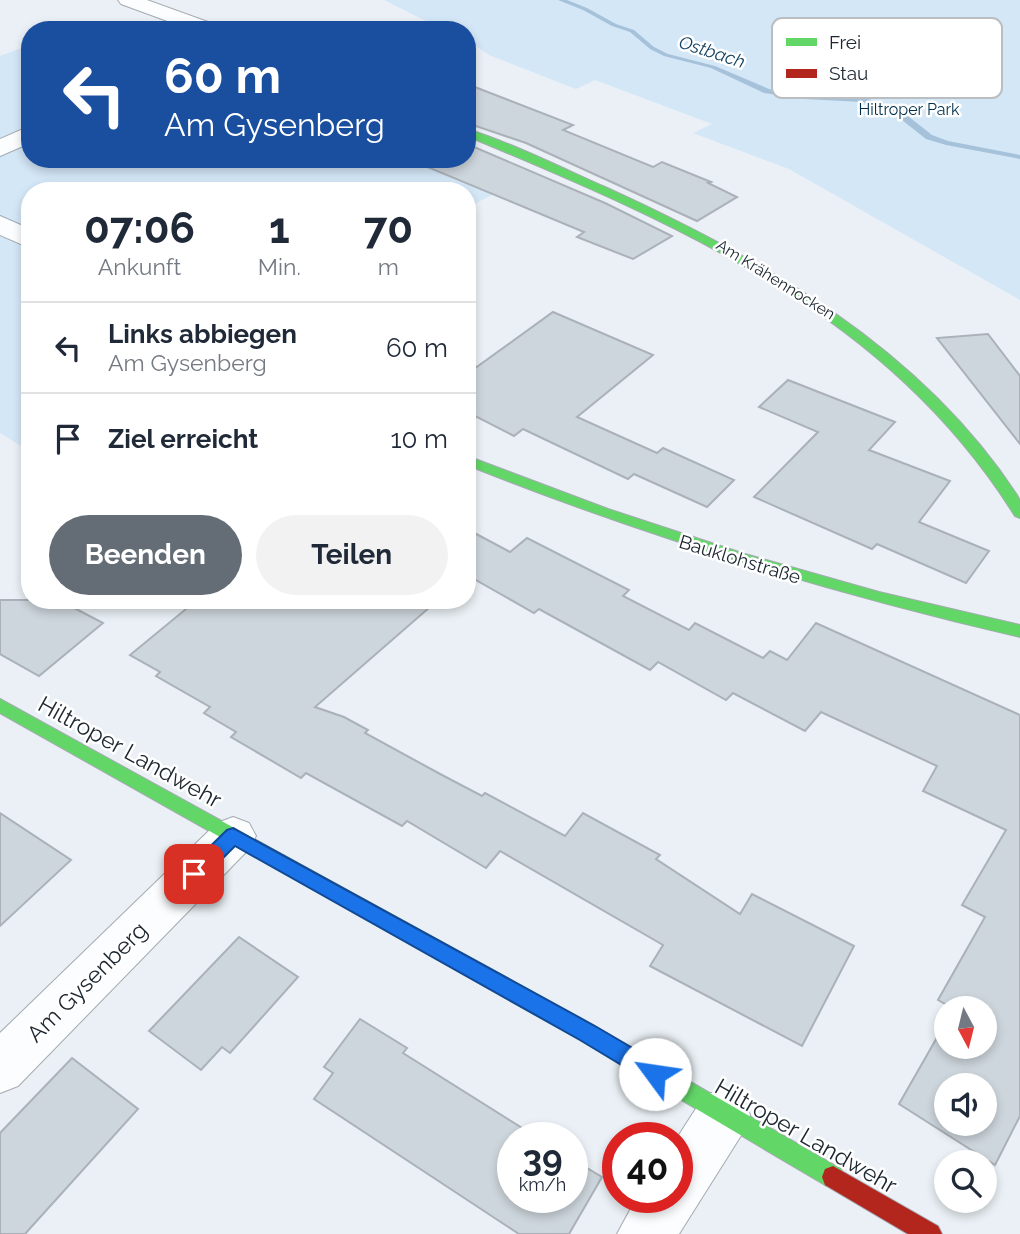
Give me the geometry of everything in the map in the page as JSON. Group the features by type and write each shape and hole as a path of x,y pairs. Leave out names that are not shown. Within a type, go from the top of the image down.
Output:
{"street":[{"path":"128,0 187,21"},
{"name":"Am Krähennocken","path":"476,136 554,166 679,222 766,269 845,322 908,375 969,438 1011,494 1020,513"},
{"path":"0,149 21,138"},
{"path":"0,224 21,235"},
{"name":"Bauklohstraße","path":"476,464 630,525 762,567 906,607 1020,631"},
{"name":"Hiltroper Landwehr","path":"0,705 587,1033 930,1234"},
{"name":"Am Gysenberg","path":"0,1068 233,835"},
{"path":"693,1161 723,1115"},
{"path":"646,1234 660,1213"}],"green space":[{"name":"Hiltroper Park","path":"384,0 1020,0 1020,300 789,169 693,133 712,124 595,80 576,89 489,55 476,46 476,21 426,21"},
{"path":"21,48 21,168 476,168 476,148 535,172 476,203 476,182 21,182 21,446 0,433 0,56"}],"building":[{"path":"476,87 573,125 563,130 653,167 662,162 711,182 708,183 737,197 697,221 526,143 476,126"},
{"path":"476,148 605,203 672,236 633,259 577,237 584,232 476,187 476,182 464,182 430,168 476,168"},
{"path":"553,312 653,355 577,417 657,453 663,448 734,480 707,507 634,474 628,479 523,429 514,436 476,417 476,368"},
{"path":"988,334 1020,376 1020,444 937,338"},
{"path":"788,380 895,422 869,450 950,481 919,522 989,551 966,583 877,544 872,549 754,497 818,432 759,407"},
{"path":"476,534 510,552 527,538 629,590 623,596 689,630 695,623 763,658 770,651 787,660 816,623 1020,715 1020,1116 997,1161 997,1150 971,1150 949,1136 997,1136 997,1073 934,1073 934,1126 899,1104 934,1043 934,1059 998,1059 998,996 940,996 985,917 962,905 1006,830 923,791 937,766 821,712 805,731 733,693 726,700 658,662 650,670 539,609 534,613 476,580"},
{"path":"0,600 21,600 21,609 76,609 103,623 39,676 0,654"},
{"path":"186,609 428,609 315,707 344,717 368,730 365,733 442,775 482,796 485,793 565,836 583,813 660,855 656,859 740,914 752,894 854,946 802,1046 650,966 663,945 500,851 486,868 407,821 402,826 306,773 301,778 231,737 236,732 204,713 210,707 156,676 160,672 130,655"},
{"path":"0,813 71,860 0,926"},
{"path":"239,937 298,977 230,1053 222,1047 201,1070 149,1031"},
{"path":"360,1019 407,1048 403,1053 513,1122 497,1122 497,1213 581,1213 569,1234 519,1234 314,1099 333,1073 324,1067"},
{"path":"72,1058 138,1109 25,1234 0,1234 0,1133"},
{"path":"588,1169 602,1177 588,1201"}],"waterway":[{"name":"Ostbach","path":"561,0 632,31 652,48 666,55 713,67 772,92"},
{"name":"Ostbach","path":"823,98 862,100 896,111 929,137 946,143 1020,157"}],"traffic: fast":[{"path":"476,136 646,210 760,270 815,305 867,343 932,400 986,461 1020,513"},
{"path":"476,464 603,512 740,558 879,597 1020,631"},
{"path":"0,705 587,1033 833,1177"}],"traffic: jam":[{"path":"833,1177 930,1234"}],"route":[{"path":"194,874 233,835 587,1033 655,1074"}]}
